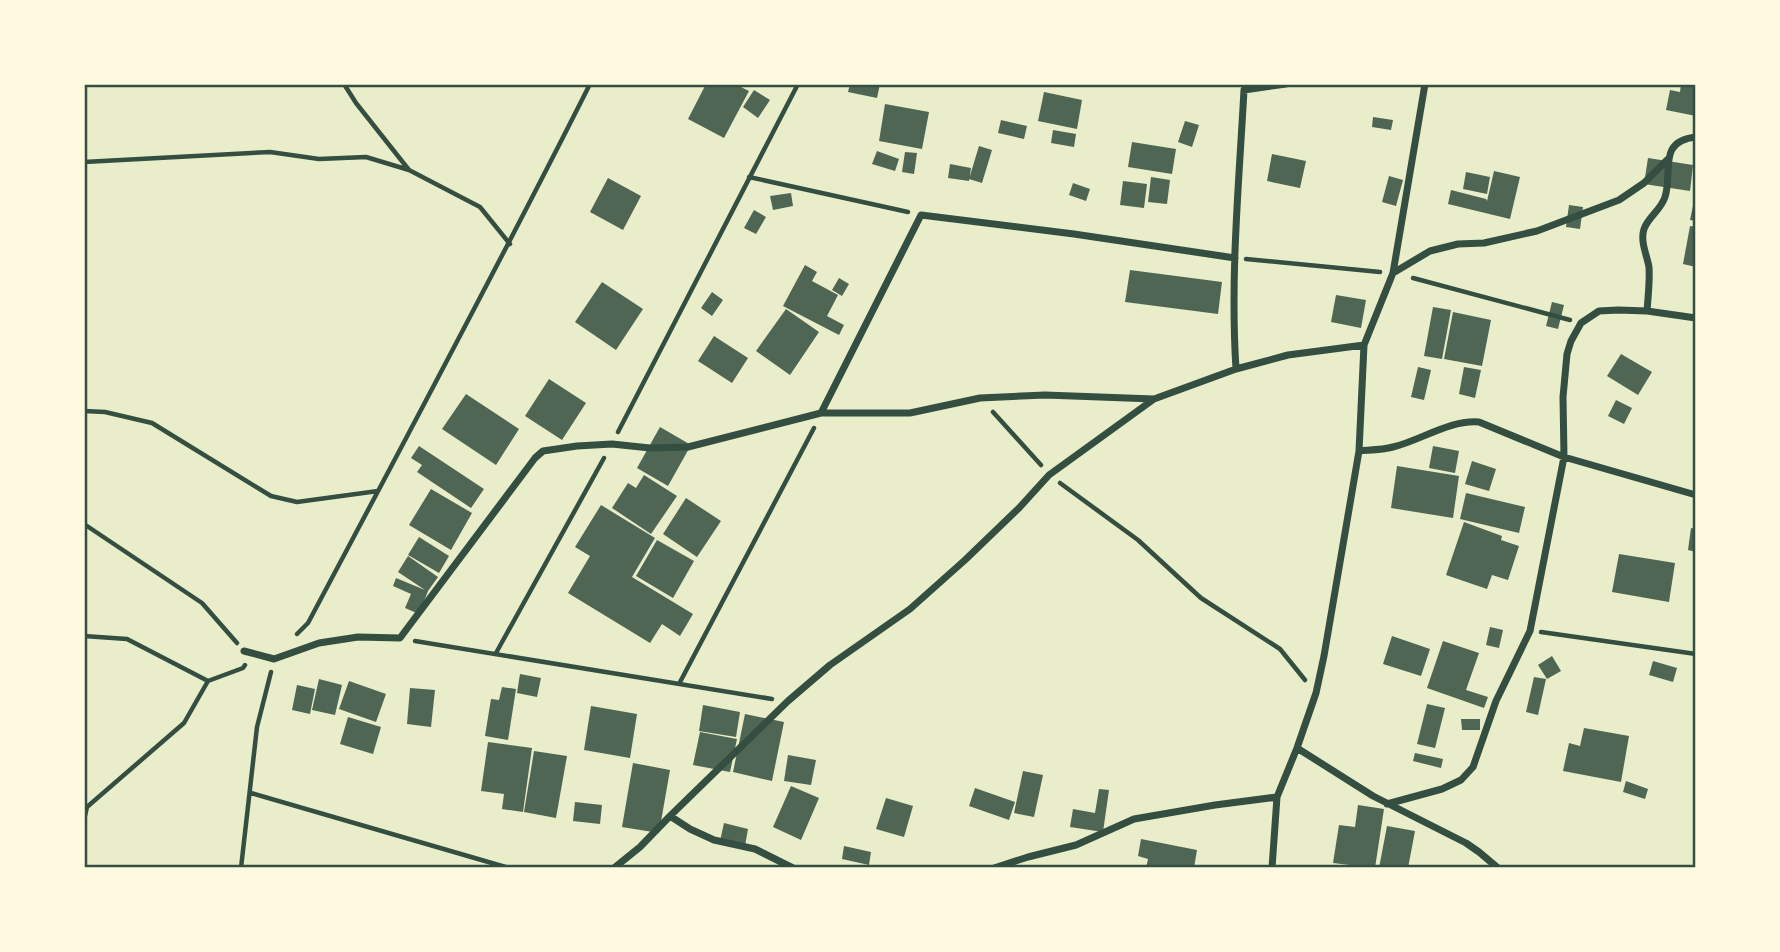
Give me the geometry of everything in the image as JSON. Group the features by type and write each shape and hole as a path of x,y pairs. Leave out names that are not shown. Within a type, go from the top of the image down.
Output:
{"street":[{"path":"1236,369 1233,327 1244,90 1286,84"},
{"path":"1272,868 1277,797 1316,693 1324,656 1359,451 1364,345 1393,273 1425,84"},
{"path":"1393,273 1430,251 1537,231 1619,200 1644,183 1667,160 1675,145 1685,138 1696,137"},
{"path":"1647,311 1649,268 1643,242 1644,229 1660,208 1666,194 1667,160"},
{"path":"821,413 921,215 1235,258"},
{"path":"1387,804 1442,789 1461,780 1473,767 1496,701 1530,631 1564,457 1563,397 1567,354 1581,323 1599,312 1618,310 1696,318"},
{"path":"614,868 640,847 788,701 830,664 910,609 1019,508 1049,475 1154,399 1236,369 1288,355 1364,345"},
{"path":"244,651 274,659 320,643 358,637 400,638 535,458 543,451 612,444 650,448 688,447 821,413 910,413 980,398 1045,395 1154,399"},
{"path":"1359,451 1393,447 1465,421 1479,422 1564,457 1696,495"},
{"path":"1297,748 1387,804 1466,843 1498,868"},
{"path":"994,868 1028,856 1076,845 1134,819 1277,797"},
{"path":"670,816 702,835 755,849 793,868"}],"path":[{"path":"344,84 409,170"},
{"path":"241,868 257,727 274,659 308,623 510,244 590,84"},
{"path":"496,653 612,444 798,84"},
{"path":"84,162 270,152 319,159 366,157 409,170 480,207 510,244"},
{"path":"748,177 921,215"},
{"path":"1235,258 1393,273 1581,323"},
{"path":"980,398 1049,475 1138,540 1201,598 1280,649 1316,693"},
{"path":"84,411 105,412 152,423 271,496 297,502 378,491"},
{"path":"679,684 821,413"},
{"path":"84,524 202,603 244,651 247,660 243,668 208,681 184,723 87,807 84,820"},
{"path":"1530,631 1696,654"},
{"path":"84,636 127,639 208,681"},
{"path":"400,638 788,701"},
{"path":"251,793 509,868"}],"building":[{"path":"706,84 735,84 749,91 724,138 688,119"},
{"path":"850,84 880,84 877,98 848,92"},
{"path":"1681,84 1696,84 1696,116 1666,110 1670,90 1680,92"},
{"path":"754,90 770,100 758,118 743,107"},
{"path":"1044,92 1082,100 1077,129 1038,121"},
{"path":"885,104 929,112 922,149 879,141"},
{"path":"1373,117 1393,120 1391,130 1372,127"},
{"path":"1001,120 1027,126 1024,139 998,133"},
{"path":"1185,121 1199,125 1192,147 1178,142"},
{"path":"1053,130 1076,134 1074,147 1051,143"},
{"path":"1132,142 1176,149 1172,174 1128,167"},
{"path":"979,146 992,150 982,183 969,179"},
{"path":"877,151 899,159 895,171 872,164"},
{"path":"905,152 917,153 914,174 902,172"},
{"path":"1272,154 1306,161 1300,188 1267,181"},
{"path":"1648,158 1693,165 1690,191 1644,184"},
{"path":"950,164 971,168 969,181 948,178"},
{"path":"1494,171 1520,177 1510,219 1448,204 1451,190 1487,201"},
{"path":"1466,172 1490,177 1487,194 1463,189"},
{"path":"1389,176 1403,180 1396,206 1382,202"},
{"path":"1151,177 1170,180 1167,204 1148,202"},
{"path":"608,178 641,196 623,230 590,212"},
{"path":"1123,181 1147,184 1144,208 1120,205"},
{"path":"1073,183 1090,189 1086,201 1069,195"},
{"path":"791,193 793,206 773,210 770,196"},
{"path":"1696,196 1696,221 1690,220"},
{"path":"1569,205 1583,207 1580,229 1566,227"},
{"path":"754,210 766,217 756,234 744,228"},
{"path":"1690,226 1696,227 1696,267 1683,264"},
{"path":"805,265 817,272 812,281 838,295 827,316 844,325 839,335 783,306"},
{"path":"1130,270 1222,282 1218,314 1125,302"},
{"path":"839,278 849,284 842,296 832,290"},
{"path":"602,282 643,309 616,350 575,322"},
{"path":"712,292 723,300 712,316 701,308"},
{"path":"1336,295 1366,300 1361,328 1331,322"},
{"path":"1552,302 1564,305 1558,329 1546,326"},
{"path":"1433,307 1451,310 1442,359 1424,356"},
{"path":"786,309 819,332 790,375 756,351"},
{"path":"1453,312 1491,320 1482,366 1444,359"},
{"path":"714,336 748,358 732,383 698,361"},
{"path":"1621,354 1652,372 1638,395 1607,376"},
{"path":"1418,367 1431,370 1424,400 1411,397"},
{"path":"1464,367 1481,370 1475,398 1459,394"},
{"path":"549,379 586,403 562,440 525,416"},
{"path":"466,394 519,429 496,465 442,429"},
{"path":"1616,400 1632,408 1624,424 1608,416"},
{"path":"660,427 691,445 668,486 637,468"},
{"path":"419,446 484,489 471,508 417,472 422,465 411,458"},
{"path":"1433,446 1459,451 1455,473 1429,468"},
{"path":"1472,461 1496,469 1489,491 1465,484"},
{"path":"1397,466 1459,476 1453,518 1391,508"},
{"path":"644,475 677,496 651,534 612,508 628,483 636,488"},
{"path":"431,489 472,513 451,550 409,525"},
{"path":"1466,493 1525,507 1519,533 1460,519"},
{"path":"686,498 721,521 697,557 663,534"},
{"path":"601,505 655,538 632,577 693,614 680,636 662,624 650,643 568,593 590,556 575,547"},
{"path":"1464,522 1502,536 1501,540 1519,546 1508,580 1492,575 1487,589 1446,575"},
{"path":"1691,528 1696,529 1696,552 1688,550"},
{"path":"419,537 449,556 439,573 408,555"},
{"path":"657,540 694,561 673,598 636,576"},
{"path":"1619,554 1675,563 1669,602 1612,592"},
{"path":"408,556 438,577 428,591 419,614 405,608 411,594 393,586 396,578 425,590 398,572"},
{"path":"1490,627 1503,630 1499,648 1486,645"},
{"path":"1392,636 1430,649 1421,676 1383,664"},
{"path":"1443,641 1479,653 1466,690 1488,697 1484,708 1427,688"},
{"path":"1552,656 1561,671 1547,679 1538,665"},
{"path":"1653,661 1677,668 1673,682 1649,675"},
{"path":"520,674 541,678 537,697 517,693"},
{"path":"1534,677 1546,679 1538,715 1526,712"},
{"path":"319,679 342,685 335,715 312,710"},
{"path":"349,681 386,694 376,722 339,709"},
{"path":"297,685 315,689 310,714 292,710"},
{"path":"502,687 516,689 508,740 485,736 491,699 499,700"},
{"path":"410,688 435,690 431,727 407,724"},
{"path":"1427,704 1445,708 1435,748 1417,744"},
{"path":"703,705 740,712 736,737 699,731"},
{"path":"591,706 637,714 630,758 584,750"},
{"path":"745,714 784,722 772,781 733,772"},
{"path":"348,717 381,727 373,754 340,744"},
{"path":"1461,719 1480,719 1480,730 1462,730"},
{"path":"1584,728 1629,736 1621,782 1563,771 1569,743 1580,746"},
{"path":"700,732 737,739 730,772 693,765"},
{"path":"488,742 532,748 523,812 502,809 504,794 481,791"},
{"path":"534,751 567,756 556,818 524,812"},
{"path":"1415,753 1443,759 1441,768 1413,761"},
{"path":"788,755 816,760 811,785 784,781"},
{"path":"633,763 670,770 659,833 622,827"},
{"path":"1023,771 1043,775 1034,817 1014,813"},
{"path":"1626,781 1648,789 1645,799 1623,792"},
{"path":"791,786 819,798 801,840 773,827"},
{"path":"975,788 1015,802 1009,820 969,806"},
{"path":"1099,789 1109,790 1103,832 1070,827 1073,809 1095,813"},
{"path":"886,798 913,806 904,837 876,829"},
{"path":"575,802 602,805 600,824 573,821"},
{"path":"1358,805 1384,809 1375,868 1333,863 1339,825 1355,827"},
{"path":"724,823 748,829 745,846 720,841"},
{"path":"1387,826 1415,831 1408,868 1379,868"},
{"path":"1141,839 1197,850 1194,868 1146,868 1148,859 1138,856"},
{"path":"844,846 871,852 869,865 842,859"}]}
